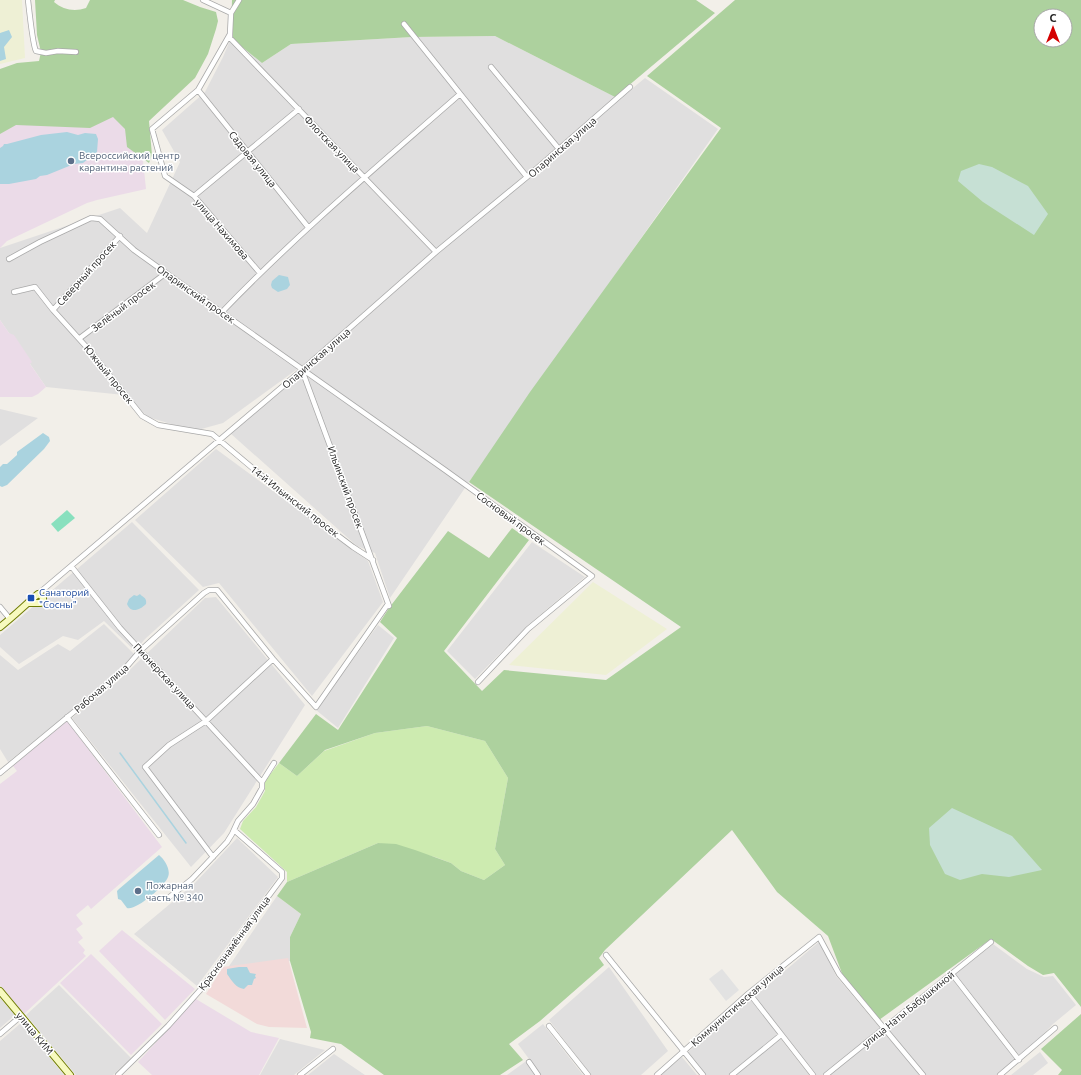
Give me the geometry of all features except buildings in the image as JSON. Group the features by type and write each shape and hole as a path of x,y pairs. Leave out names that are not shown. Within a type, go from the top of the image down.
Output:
{"main road":[{"path":"0,627 28,602 38,603 43,601 43,596 38,594"},
{"name":"улица КИМ","path":"0,991 70,1075"}],"street":[{"path":"28,0 33,32 33,44 36,51 46,53 58,51 76,52"},
{"path":"202,0 231,13 240,0"},
{"name":"улица Нахимова","path":"231,13 230,34 198,90 152,129 165,176 194,196 260,273"},
{"path":"404,24 527,177"},
{"name":"Флотская улица","path":"230,34 230,38 436,252"},
{"path":"491,67 559,149"},
{"name":"Опаринская улица","path":"38,594 302,370 436,252 527,177 630,87"},
{"name":"Садовая улица","path":"198,90 308,227"},
{"path":"222,312 308,227 460,94"},
{"path":"194,196 299,109"},
{"name":"Опаринский просек","path":"10,259 40,242 91,218 100,219 134,250 302,370"},
{"name":"Северный просек","path":"53,310 120,236"},
{"name":"Зелёный просек","path":"80,338 166,273"},
{"name":"Южный просек","path":"14,292 35,287 53,310 80,338 142,416 158,425 212,434 218,441"},
{"name":"Ильинский просек","path":"272,659 316,707 389,605 302,370"},
{"name":"Сосновый просек","path":"302,370 592,576 528,629 478,682"},
{"name":"14-й Ильинский просек","path":"218,441 352,547 373,560"},
{"name":"Пионерская улица","path":"71,566 120,628 262,782"},
{"name":"Рабочая улица","path":"0,773 122,672 141,650 204,592 209,590 217,590 272,659"},
{"path":"0,608 10,619"},
{"path":"213,857 145,766 169,745 206,720 272,659"},
{"path":"67,717 159,835"},
{"path":"167,899 192,878 227,842 238,821 253,804 262,788 262,782 274,763"},
{"name":"Краснознамённая улица","path":"118,1075 168,1026 202,988 282,878 282,872 234,830"},
{"name":"Коммунистическая улица","path":"657,1075 749,993 819,937 839,974 884,1028"},
{"name":"улица Наты Бабушкиной","path":"826,1075 991,942"},
{"path":"606,955 703,1075"},
{"path":"952,974 1019,1060"},
{"path":"749,993 813,1075"},
{"path":"0,1034 21,1016"},
{"path":"548,1026 588,1075"},
{"path":"884,1028 923,1075"},
{"path":"1000,1075 1054,1028"},
{"path":"732,1075 781,1035"},
{"path":"300,1075 333,1049"},
{"path":"529,1062 538,1075"}],"shaded area":[{"path":"495,36 615,97 437,251 645,78 718,129 469,482 390,598 375,553 357,546 230,433 311,359 223,423 194,431 148,417 124,395 46,387 0,320 0,248 120,208 147,233 180,162 162,130 205,92 231,38 262,63 291,44 412,37"},
{"name":"Всероссийский центр карантина растений","path":"34,64 140,132 146,189 87,203 7,241 0,248 0,69"},
{"path":"0,320 9,333 14,335 32,362 30,364 46,387 32,397 0,397"},
{"path":"0,409 38,418 0,446"},
{"path":"216,449 368,561 383,602 312,696 219,583 203,587 135,520"},
{"path":"132,522 199,590 145,639 135,651 104,621 78,640 63,636 19,664 0,647 0,635"},
{"path":"532,542 585,577 528,625 475,679 447,651"},
{"path":"216,597 305,705 224,833 191,867 72,718 117,682 205,598"},
{"path":"104,624 135,655 106,683 8,762 0,749 0,655 18,670 58,644 70,651"},
{"path":"378,625 394,638 338,728 316,710"},
{"path":"67,721 162,847 91,909 88,905 76,915 83,924 76,929 83,938 78,942 85,950 83,953 86,956 24,1014 0,985 0,784 17,771 13,766"},
{"path":"237,838 278,877 197,986 134,934 195,883"},
{"path":"277,896 301,914 290,937 290,961 227,969"},
{"path":"122,930 195,989 165,1020 99,951"},
{"path":"820,941 836,976 880,1028 822,1075 816,1075 754,997"},
{"path":"993,944 1027,969 1044,977 1053,976 1076,1005 1053,1024 1020,1056 955,974"},
{"path":"91,954 162,1024 131,1055 60,983"},
{"path":"288,958 307,1028 269,1027 257,1024 206,994 223,967"},
{"path":"609,967 668,1051 641,1075 591,1075 549,1020"},
{"path":"722,969 739,990 726,1001 709,979"},
{"path":"951,977 1017,1059 997,1075 926,1075 887,1029"},
{"path":"59,985 131,1058 113,1075 76,1075 26,1015"},
{"path":"0,998 15,1015 0,1028"},
{"path":"196,999 251,1032 279,1038 259,1075 152,1075 138,1062"},
{"path":"750,999 778,1034 729,1075 706,1075 688,1052"},
{"path":"21,1023 64,1075 0,1075 0,1041"},
{"path":"543,1024 583,1075 507,1075 529,1059 518,1044"},
{"path":"883,1031 920,1075 829,1075"},
{"path":"780,1038 809,1075 735,1075"},
{"path":"280,1039 325,1050 294,1075 260,1075"},
{"path":"1040,1052 1048,1063 1033,1075 1011,1075"},
{"path":"334,1054 365,1075 308,1075"},
{"path":"682,1057 697,1075 660,1075"}],"green space":[{"path":"0,0 22,0 25,58 0,64"},
{"path":"35,0 55,0 54,2 61,7 73,10 86,8 90,0 183,0 216,12 218,21 216,29 208,54 195,78 149,121 152,155 149,163 127,147 125,129 113,117 90,128 16,125 0,134 0,69 17,63 39,61 41,52 37,35"},
{"path":"232,0 696,0 715,13 615,97 495,36 412,37 291,44 262,63 231,38"},
{"path":"735,0 1081,0 1081,1007 1054,973 1043,975 991,939 879,1020 843,976 828,936 777,892 732,830 605,950 599,958 604,965 540,1021 509,1044 523,1060 500,1075 384,1075 341,1044 310,1038 311,1032 290,961 290,937 301,914 277,896 287,882 378,843 396,844 415,850 451,863 461,871 484,880 505,865 495,849 508,778 485,741 427,726 375,733 325,750 297,776 279,763 316,714 338,730 397,638 380,622 448,531 489,558 512,528 529,540 444,651 482,691 504,670 606,680 681,627 469,482 530,392 721,128 647,76"},
{"path":"979,164 992,167 1028,186 1048,214 1034,235 983,202 958,181 961,171"},
{"path":"67,510 75,518 58,532 51,524"},
{"path":"593,582 667,629 606,675 509,665"},
{"path":"427,726 485,741 508,778 495,849 505,865 484,880 461,871 451,863 435,857 378,843 287,882 287,872 240,829 243,821 256,807 265,791 265,781 279,763 297,776 324,751 375,733"},
{"path":"952,808 1012,836 1042,870 1009,877 982,874 960,880 945,874 930,845 929,828"},
{"path":"1081,1014 1081,1075 1058,1075 1062,1070 1041,1049"}],"water":[{"path":"9,30 12,37 4,47 6,59 0,61 0,33"},
{"path":"67,132 78,135 85,133 96,134 98,139 97,152 83,163 74,164 47,175 40,176 36,179 9,184 0,184 0,148 4,144 41,135"},
{"path":"279,275 288,277 290,285 287,289 278,292 272,288 271,285 272,281"},
{"path":"43,433 49,437 50,441 44,449 7,485 2,487 0,486 0,467 3,464 7,464 17,455 17,452"},
{"path":"140,594 145,599 146,604 136,610 131,609 127,604 129,599 134,595 137,596"},
{"path":"159,855 165,862 169,871 166,881 156,892 143,902 137,906 127,908 121,900 118,899 117,891"},
{"path":"247,967 250,973 256,974 256,978 254,979 252,985 248,985 244,989 236,986 227,974 227,969"}],"waterway":[{"path":"120,753 186,843"}],"place":[{"name":"Всероссийский центр карантина растений","path":"71,161"},
{"name":"Санаторий \"Сосны\"","path":"31,598"},
{"name":"Пожарная часть № 340","path":"138,891"}]}
